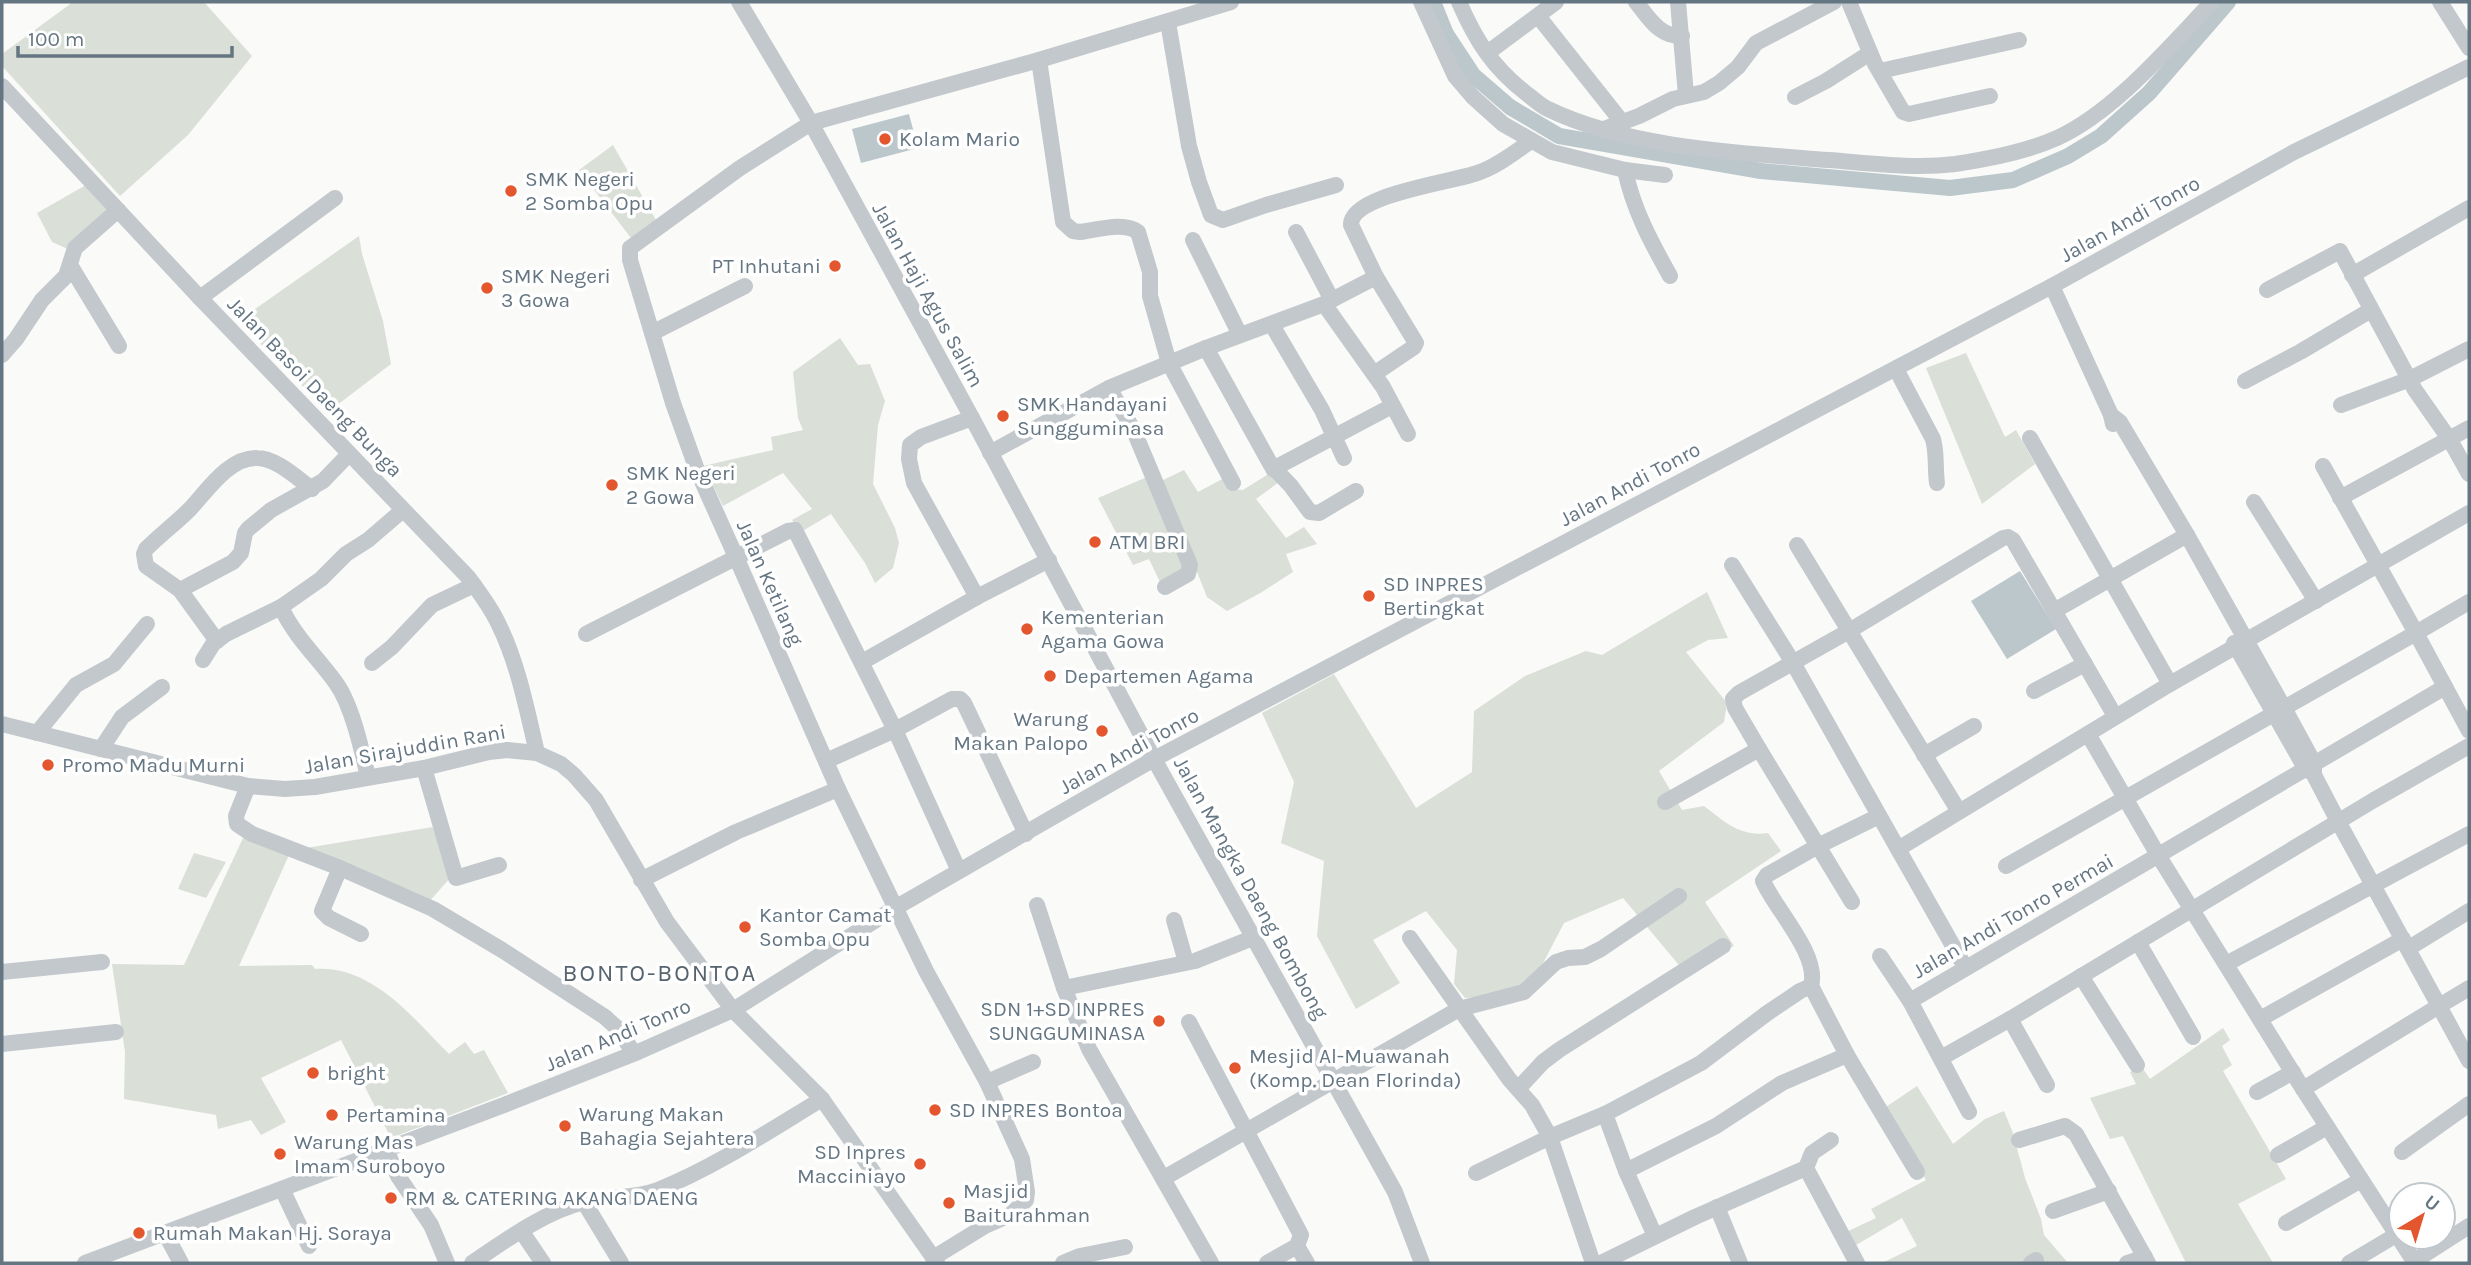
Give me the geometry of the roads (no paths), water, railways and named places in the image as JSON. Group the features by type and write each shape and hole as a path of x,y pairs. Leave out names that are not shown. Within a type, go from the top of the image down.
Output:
{"street":[{"name":"Jalan Haji Agus Salim","path":"740,2 811,123 1154,759"},
{"path":"811,123 1040,60 1231,2"},
{"path":"1421,2 1455,76 1473,97 1503,124 1552,152 1625,170 1665,174"},
{"path":"1459,2 1490,60 1513,83 1546,108 1604,129 1628,136 1715,150 1914,166 1955,164 2014,152 2059,137 2108,106 2211,2"},
{"path":"1490,51 1556,2"},
{"path":"1636,2 1662,32 1670,37 1682,36"},
{"path":"1678,2 1686,95"},
{"path":"1604,129 1686,95 1704,92 1738,67 1756,43 1833,2"},
{"path":"1849,2 1870,53 1903,112 1909,114 1990,96"},
{"path":"2440,2 2469,48"},
{"path":"1538,16 1622,122"},
{"path":"1168,22 1189,146 1211,215 1223,220 1336,185"},
{"path":"1880,71 2019,40"},
{"path":"1795,97 1870,53"},
{"path":"1040,60 1063,222 1080,232 1124,227 1134,229 1138,233 1150,272 1150,296 1170,363 1233,483"},
{"name":"Jalan Andi Tonro","path":"85,1263 386,1150 634,1053 733,1010 895,908 1154,759 2052,286 2294,152 2469,67"},
{"name":"Jalan Basoi Daeng Bunga","path":"2,86 474,585 499,625 521,686 537,753"},
{"name":"Jalan Ketilang","path":"811,123 740,168 635,243 630,248 630,260 677,414 698,470 838,789 926,971 987,1082 1022,1159 1027,1197 1010,1215 985,1226 935,1261"},
{"path":"1374,374 1416,344 1376,276 1351,225 1350,220 1355,212 1376,200 1480,172 1531,141"},
{"path":"1625,170 1635,208 1670,276"},
{"path":"200,298 335,198"},
{"path":"2352,275 2469,208"},
{"path":"2,355 48,293 66,276 75,248 118,210"},
{"path":"1296,232 1328,302 1408,434"},
{"path":"1193,240 1240,335"},
{"path":"2267,290 2340,251 2415,390 2450,440 2469,474"},
{"path":"70,265 119,346"},
{"path":"990,453 1109,387 1328,302 1376,276"},
{"path":"652,333 746,286"},
{"path":"2052,286 2116,418 2113,424 2182,538 2311,768 2469,1061"},
{"path":"2245,381 2371,310"},
{"path":"1272,325 1322,410 1344,458"},
{"path":"1206,348 1273,469 1286,480 1312,513 1318,513 1356,491"},
{"path":"2341,405 2410,379 2469,349"},
{"path":"1896,369 1933,439 1936,448 1937,483"},
{"path":"1109,387 1134,431 1190,565 1188,574 1165,587"},
{"path":"1273,469 1392,406"},
{"path":"972,418 921,437 911,445 909,459 914,483 977,597"},
{"path":"2340,498 2469,428"},
{"path":"2029,438 2170,684"},
{"path":"180,590 233,562 241,553 248,529 294,496 323,481 349,454"},
{"path":"217,640 180,590 146,566 144,554 223,474 243,460 257,457 278,465 312,489"},
{"path":"2322,466 2469,731"},
{"path":"2254,502 2316,601"},
{"path":"203,660 217,640 281,607 321,579 346,554 368,540 402,510"},
{"path":"1898,849 2115,716 2469,513"},
{"path":"586,634 788,531 795,530 895,730 960,871"},
{"path":"1852,902 1735,708 1733,699 1739,692 2008,537 2115,716"},
{"path":"2054,611 2182,538"},
{"path":"1797,545 1958,810"},
{"path":"862,662 1048,560"},
{"path":"1732,565 1792,661 1965,967"},
{"path":"372,663 388,652 432,606 474,585"},
{"path":"2006,866 2469,602"},
{"path":"281,607 300,638 338,686 360,744 368,777"},
{"path":"37,733 76,685 114,664 147,625"},
{"path":"2034,691 2085,664"},
{"path":"102,749 122,717 162,687"},
{"name":"Jalan Andi Tonro Permai","path":"1969,1112 1910,1001 2445,687"},
{"path":"826,761 895,730 952,699 960,699 1026,834"},
{"name":"Jalan Sirajuddin Rani","path":"2,724 248,786 299,789 424,768 507,750 537,753 561,764 589,791 667,922 733,1010 822,1099 935,1261"},
{"path":"1924,755 1974,726"},
{"path":"2088,734 2158,855 2387,1221"},
{"path":"1941,1058 2469,746"},
{"path":"1665,802 1759,749"},
{"name":"Jalan Mangka Daeng Bombong","path":"1154,759 1395,1192 1422,1263"},
{"path":"424,768 456,878 499,865"},
{"path":"248,786 235,820 240,828 424,905 502,950 605,1017 617,1028 634,1053"},
{"path":"641,880 736,832 838,789"},
{"path":"1879,816 1818,846 1767,875 1763,881 1808,959 1813,974 1811,986 1847,1055 1917,1172"},
{"path":"2226,964 2469,834"},
{"path":"340,868 323,911 329,918 361,934"},
{"path":"1164,1178 1459,1009 1524,992 1556,962 1585,957 1679,896"},
{"path":"1037,905 1064,988 1089,1049 1211,1263"},
{"path":"2260,1020 2469,911"},
{"path":"1174,920 1186,961"},
{"path":"1064,988 1195,961 1255,937"},
{"path":"1410,938 1509,1079 1532,1105 1550,1138 1593,1263"},
{"path":"2137,942 2193,1037"},
{"path":"1518,1089 1543,1062 1559,1050 1723,946"},
{"path":"1880,956 1910,1001"},
{"path":"2,972 102,962"},
{"path":"2081,976 2137,1065"},
{"path":"1476,1173 1605,1114 1701,1063 1775,1007 1811,986"},
{"path":"2303,1088 2469,988"},
{"path":"2010,1019 2047,1086"},
{"path":"1189,1022 1301,1235 1297,1246 1267,1263"},
{"path":"2,1044 116,1032"},
{"path":"1626,1171 1716,1126 1782,1083 1847,1055"},
{"path":"987,1082 1033,1062"},
{"path":"2257,1092 2293,1072"},
{"path":"472,1263 538,1221 584,1202 624,1198 659,1190 726,1156 822,1099"},
{"path":"2402,1152 2469,1104"},
{"path":"1605,1114 1626,1171 1655,1236"},
{"path":"2020,1140 2065,1126 2076,1134 2147,1260 2127,1263"},
{"path":"2278,1155 2327,1127"},
{"path":"1601,1263 1806,1168 1812,1153 1831,1140"},
{"path":"386,1150 398,1175 431,1225 447,1263"},
{"path":"1806,1168 1857,1263"},
{"path":"2286,1223 2361,1180"},
{"path":"282,1189 309,1246"},
{"path":"2053,1211 2109,1191"},
{"path":"584,1202 621,1263"},
{"path":"1717,1208 1740,1263"},
{"path":"2414,1262 2469,1226"},
{"path":"522,1232 543,1263"},
{"path":"165,1233 181,1263"},
{"path":"2349,1263 2387,1240"},
{"path":"1297,1246 1307,1263"},
{"path":"1063,1263 1080,1256 1125,1247"}],"waterway":[{"path":"1433,2 1446,34 1473,75 1510,107 1559,136 1761,171 1950,188 2013,180 2068,156 2101,136 2149,93 2228,2"}],"place":[{"name":"Kolam Mario","path":"885,139"},
{"name":"SMK Negeri 2 Somba Opu","path":"511,191"},
{"name":"PT Inhutani","path":"835,266"},
{"name":"SMK Negeri 3 Gowa","path":"487,288"},
{"name":"SMK Handayani Sungguminasa","path":"1003,416"},
{"name":"SMK Negeri 2 Gowa","path":"612,485"},
{"name":"ATM BRI","path":"1095,542"},
{"name":"SD INPRES Bertingkat","path":"1369,596"},
{"name":"Kementerian Agama Gowa","path":"1027,629"},
{"name":"Departemen Agama","path":"1050,676"},
{"name":"Warung Makan Palopo","path":"1102,731"},
{"name":"Promo Madu Murni","path":"48,765"},
{"name":"Kantor Camat Somba Opu","path":"745,927"},
{"name":"SDN 1+SD INPRES SUNGGUMINASA","path":"1159,1021"},
{"name":"Mesjid Al-Muawanah (Komp. Dean Florinda)","path":"1235,1068"},
{"name":"bright","path":"313,1073"},
{"name":"SD INPRES Bontoa","path":"935,1110"},
{"name":"Pertamina","path":"332,1115"},
{"name":"Warung Makan Bahagia Sejahtera","path":"565,1126"},
{"name":"Warung Mas Imam Suroboyo","path":"280,1154"},
{"name":"SD Inpres Macciniayo","path":"920,1164"},
{"name":"RM & CATERING AKANG DAENG","path":"391,1198"},
{"name":"Masjid Baiturahman","path":"949,1203"},
{"name":"Rumah Makan Hj. Soraya","path":"139,1233"}],"district":[{"name":"BONTO-BONTOA","path":"660,973"}]}
